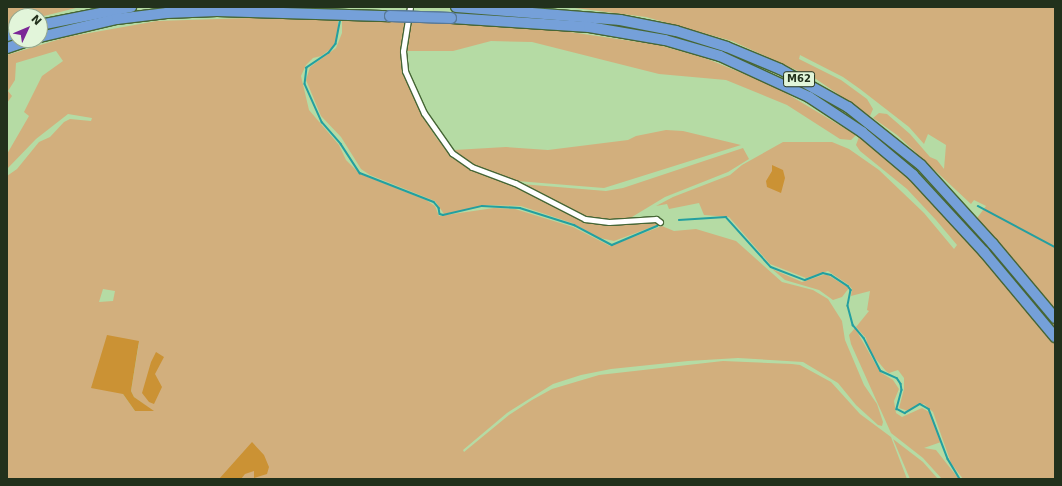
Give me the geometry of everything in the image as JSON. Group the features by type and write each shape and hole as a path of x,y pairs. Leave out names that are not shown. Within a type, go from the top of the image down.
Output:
{"highway":[{"path":"48,23 131,7"},
{"name":"M62","path":"456,7 620,20 676,32 727,46 780,69 848,107 921,166 983,232 1055,318"},
{"name":"M62","path":"48,35 117,19 160,14 261,12 451,18 589,27 665,40 720,56 809,97 862,132 913,175 984,252 1055,337"}],"street":[{"path":"410,7 403,51 405,71 424,113 452,153 472,167 515,183 585,219 609,222 656,219 660,222"}],"shaded area":[{"path":"7,7 80,7 48,15 48,8 8,8 7,28"},
{"path":"567,7 1055,7 1055,479 963,479 951,463 933,412 924,404 916,405 908,411 899,408 904,389 904,378 898,370 889,373 886,371 869,351 866,338 856,327 869,311 867,310 870,291 851,296 852,289 849,285 828,271 806,278 770,264 729,217 704,215 699,203 669,209 667,204 656,206 673,197 730,175 742,165 783,142 832,142 849,149 879,170 924,213 954,249 957,245 907,189 860,151 856,145 859,137 917,187 963,237 986,206 974,200 971,204 897,135 873,118 879,113 887,114 910,134 930,157 937,160 944,169 946,145 928,134 924,144 909,127 860,89 843,77 800,55 799,59 841,80 867,99 873,109 870,116 816,79 732,41 646,17"},
{"path":"338,15 338,36 332,48 321,56 313,58 306,65 301,76 309,110 339,145 346,160 360,174 426,200 435,206 439,216 494,208 515,209 573,227 610,246 662,226 674,231 696,229 736,241 782,282 813,290 828,299 842,321 845,340 864,385 877,404 883,422 882,426 878,425 856,405 838,383 803,362 738,358 688,361 611,369 581,375 553,384 507,413 463,450 464,452 509,415 532,400 552,389 599,375 723,361 792,364 800,365 831,382 860,414 891,437 907,479 7,479 7,176 17,169 39,142 50,137 64,122 70,119 91,121 92,118 68,114 36,139 7,169 7,154 29,116 24,112 42,76 63,61 56,51 16,63 15,80 8,91 12,96 7,103 7,55 30,48 48,48 48,43 67,37 157,21","holes":["103,289 115,291 113,301 99,302","139,342 131,391 134,397 153,411 135,411 123,394"]},
{"path":"342,15 406,20 402,73 405,75 424,118 437,139 463,164 517,185 594,223 653,220 660,224 614,241 600,238 572,223 521,206 488,205 444,214 435,201 370,175 361,169 341,137 321,116 306,80 310,67 336,48 342,33"},
{"path":"411,20 563,31 659,45 705,58 774,86 856,135 851,140 840,139 787,105 726,80 659,74 532,42 491,41 453,51 407,51"},
{"path":"666,130 683,131 741,145 604,188 517,181 479,167 463,159 454,150 506,147 548,150 628,140 636,136"},
{"path":"743,148 749,159 728,172 665,197 627,220 588,218 521,184 606,191 623,188"},
{"path":"772,165 783,170 785,178 781,193 767,187 766,181 772,171"},
{"path":"772,269 802,282 826,274 849,288 842,297 833,300 819,290 785,280"},
{"path":"855,328 880,372 893,380 899,389 894,401 896,413 902,417 922,408 931,413 941,442 924,448 936,450 959,479 942,479 923,458 891,433 851,344 849,335"},
{"path":"107,335 139,341 131,391 134,397 154,411 135,411 123,394 91,388"},
{"path":"156,352 164,357 155,374 162,387 154,404 149,402 142,393 151,362"},
{"path":"893,439 923,462 938,479 910,479"},
{"path":"252,442 264,455 269,467 267,474 254,478 254,471 245,474 241,479 219,479"}],"waterway":[{"path":"341,18 336,44 329,53 307,68 305,84 322,122 341,144 360,173 434,202 439,208 440,214 443,215 482,206 520,208 574,225 612,245 657,226"},
{"path":"978,206 1055,247"},
{"path":"679,220 726,217 771,267 805,280 823,273 831,275 848,286 851,290 848,306 853,325 864,338 881,371 897,378 901,384 902,390 897,409 905,413 920,404 929,409 948,459 960,479"}]}
